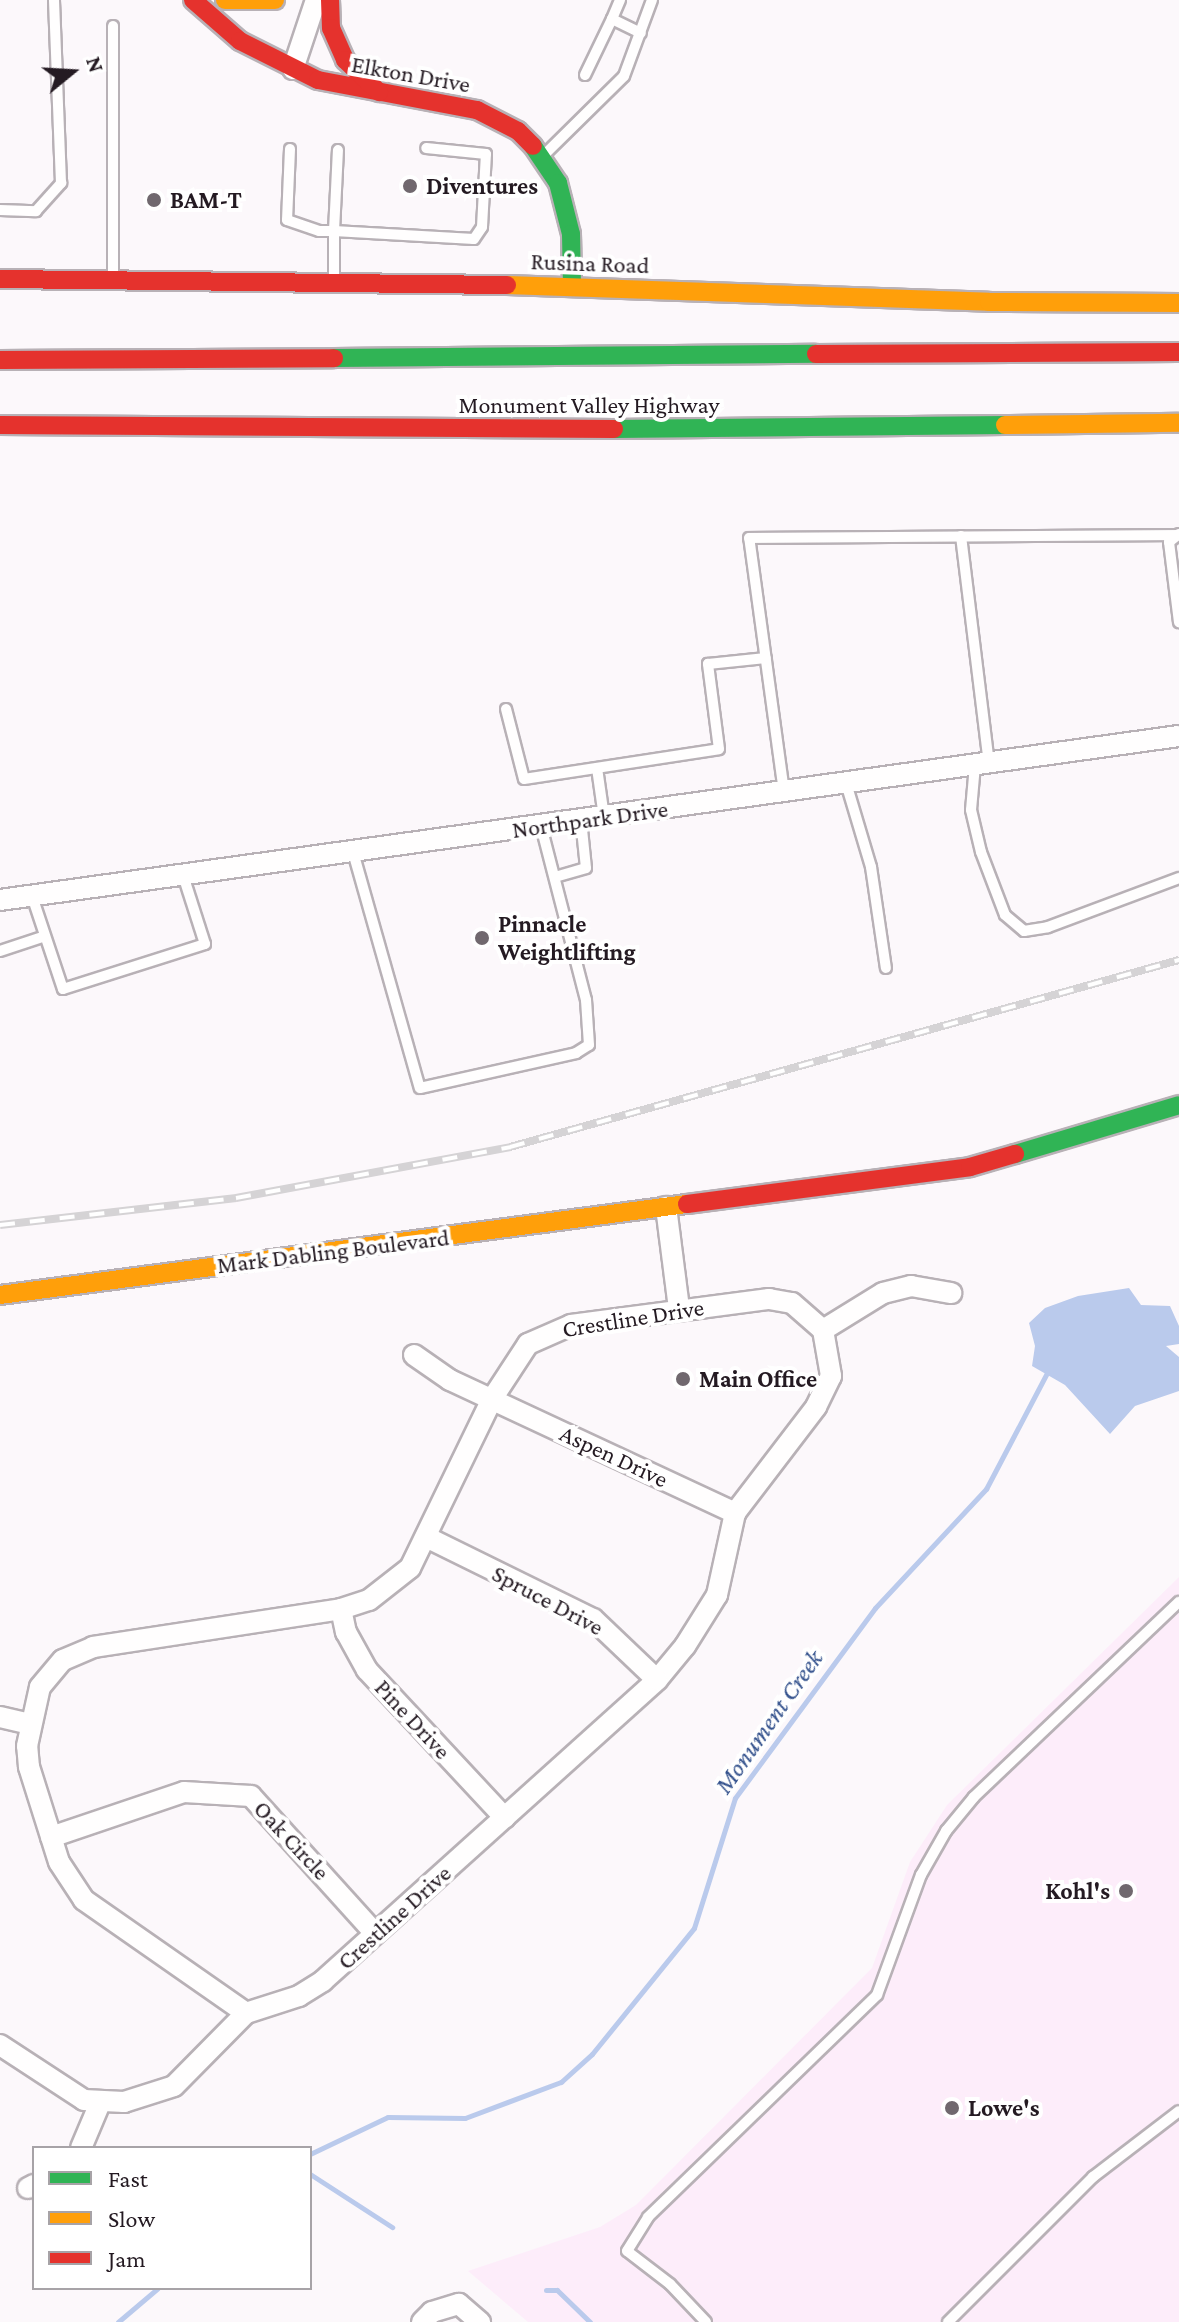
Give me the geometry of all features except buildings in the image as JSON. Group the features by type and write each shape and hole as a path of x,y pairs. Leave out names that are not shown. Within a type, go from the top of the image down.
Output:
{"main road":[{"name":"Elkton Drive","path":"193,0 240,41 293,69 382,95 477,110 518,131 542,156 566,205 572,286"},
{"path":"225,0 275,0"},
{"path":"330,0 331,28 345,60 382,95"},
{"name":"Rusina Road","path":"0,279 334,281 572,286 989,302 1179,303"},
{"path":"0,343 183,359"},
{"name":"Monument Valley Highway","path":"0,360 1179,352"},
{"name":"Monument Valley Highway","path":"0,425 341,430 1179,423"},
{"path":"80,446 341,430"},
{"name":"Mark Dabling Boulevard","path":"0,1295 970,1167 1179,1105"}],"street":[{"path":"293,69 316,0"},
{"name":"Northpark Drive","path":"0,900 1179,736"},
{"path":"666,1207 679,1309"},
{"path":"823,1330 883,1293 911,1286 951,1293"},
{"name":"Crestline Drive","path":"781,1299 792,1303 823,1330 831,1357 825,1391 735,1513 717,1595 657,1680 375,1933 299,1996 246,2013 84,1900 51,1837 29,1767 31,1724 40,1687 77,1652 341,1609 369,1600 398,1581 426,1537 492,1399 517,1357 552,1331 679,1309 781,1299"},
{"name":"Aspen Drive","path":"414,1355 492,1399 735,1513"},
{"name":"Spruce Drive","path":"426,1537 593,1619 657,1680"},
{"name":"Pine Drive","path":"341,1609 346,1632 367,1670 505,1818"},
{"path":"0,1717 31,1724"},
{"name":"Oak Circle","path":"51,1837 184,1792 253,1788 375,1933"},
{"path":"0,2045 68,2093 100,2103 148,2097 174,2086 246,2013"},
{"path":"82,2146 100,2103"},
{"path":"422,2322 432,2312 459,2304 480,2322"}],"lane":[{"path":"0,210 36,211 61,183 54,0"},
{"path":"585,75 620,0"},
{"path":"542,156 624,76 652,0"},
{"path":"612,19 641,33"},
{"path":"113,26 113,279"},
{"path":"290,149 287,220 294,226 474,239 482,227 486,154 426,148"},
{"path":"334,281 338,150"},
{"path":"784,792 749,538 1178,534"},
{"path":"1178,534 1169,542 1179,622"},
{"path":"961,536 982,764 971,810 981,852 1005,915 1024,931 1048,927 1179,878"},
{"path":"506,709 524,779 719,749 708,664 766,658"},
{"path":"597,768 604,817"},
{"path":"846,783 871,867 886,968"},
{"path":"555,877 586,868 581,820"},
{"path":"353,852 420,1088 576,1053 589,1045 586,1000 541,826"},
{"path":"32,896 63,989 205,944 183,875"},
{"path":"0,951 45,936"},
{"path":"706,2322 627,2251 648,2217 877,1995 921,1875 946,1831 974,1797 1179,1602"},
{"path":"948,2322 1093,2177 1179,2111"}],"shaded area":[{"path":"1179,1577 1179,2322 528,2322 468,2271 600,2227 636,2205 872,1968 910,1862 947,1805"}],"water":[{"path":"1129,1288 1141,1305 1170,1306 1179,1326 1179,1344 1166,1346 1179,1357 1179,1391 1135,1406 1110,1434 1065,1385 1032,1366 1035,1346 1029,1323 1045,1308 1078,1296"}],"waterway":[{"name":"Monument Creek","path":"312,2153 388,2117 465,2118 561,2082 592,2054 694,1928 735,1798 875,1608 986,1489 1048,1371"},
{"path":"312,2175 392,2227"},
{"name":"Monument Creek","path":"118,2322 156,2290"},
{"path":"546,2290 557,2290 590,2322"}],"railway":[{"path":"0,1225 236,1198 510,1147 1179,960"}],"traffic: fast":[{"path":"533,146 558,183 571,234 572,286"},
{"path":"334,358 816,354"},
{"path":"614,429 1005,425"},
{"path":"1015,1154 1179,1105"}],"traffic: slow":[{"path":"225,0 275,0"},
{"path":"507,285 989,302 1179,303"},
{"path":"1005,425 1179,423"},
{"path":"0,1295 687,1204"}],"traffic: jam":[{"path":"193,0 240,41 318,80 477,110 518,131 533,146"},
{"path":"330,0 331,28 345,60 379,92"},
{"path":"0,279 507,285"},
{"path":"816,354 1179,352"},
{"path":"0,360 334,358"},
{"path":"0,425 614,429"},
{"path":"687,1204 970,1167 1015,1154"}],"place":[{"name":"Diventures","path":"410,186"},
{"name":"BAM-T","path":"154,200"},
{"name":"Pinnacle Weightlifting","path":"482,938"},
{"name":"Main Office","path":"683,1379"},
{"name":"Kohl's","path":"1126,1891"},
{"name":"Lowe's","path":"952,2108"}]}
